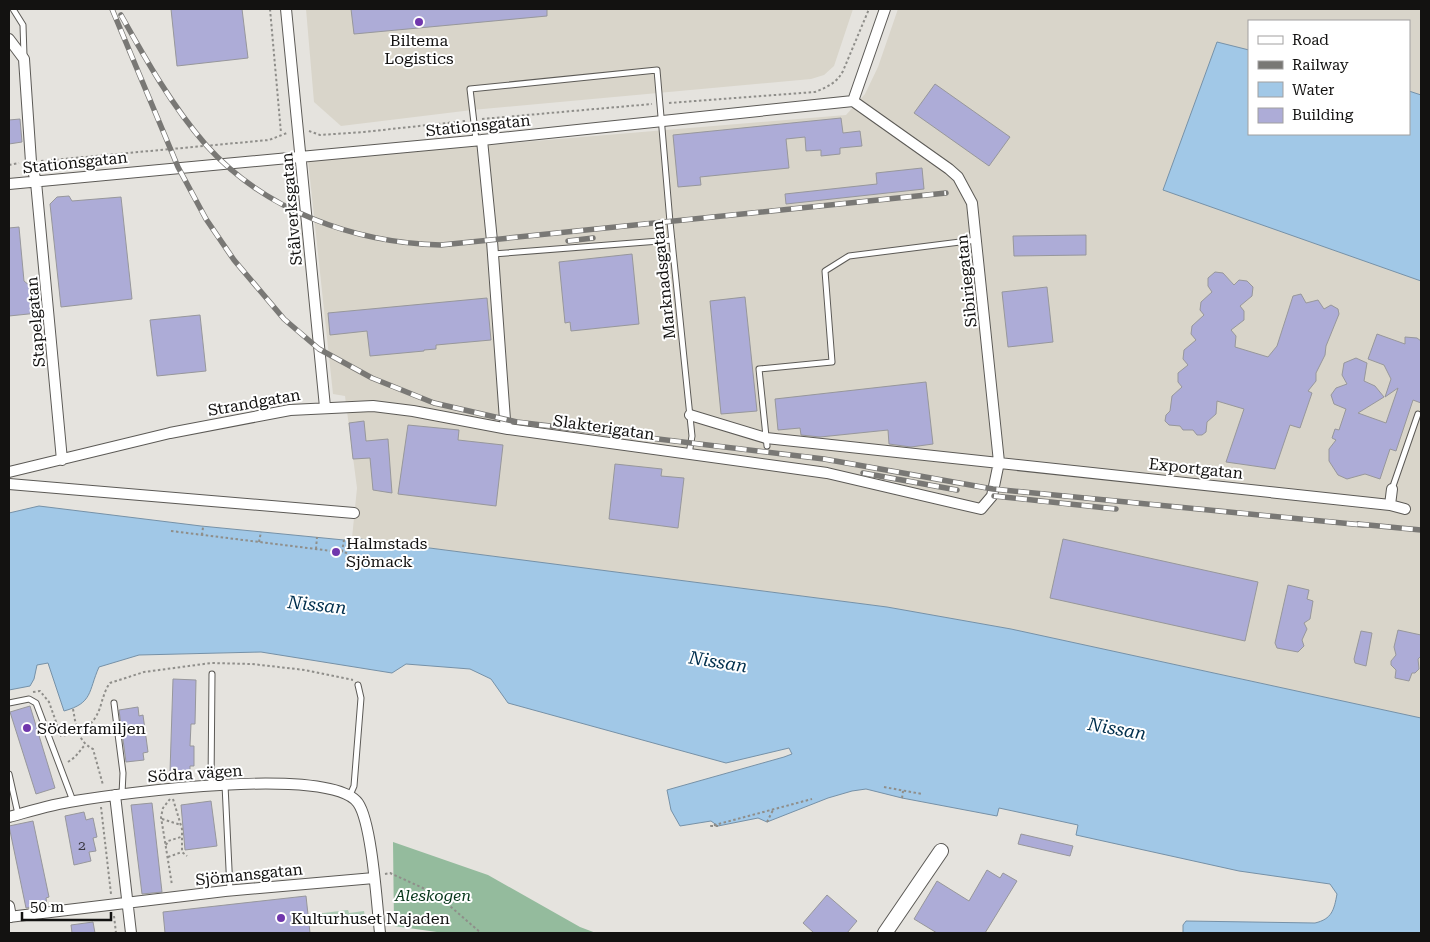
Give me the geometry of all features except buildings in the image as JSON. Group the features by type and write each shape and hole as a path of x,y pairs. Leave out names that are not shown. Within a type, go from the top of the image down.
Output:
{"street":[{"name":"Stålverksgatan","path":"286,9 326,407"},
{"path":"854,101 885,9"},
{"path":"9,39 24,59"},
{"name":"Stapelgatan","path":"24,59 31,162 36,182 62,460"},
{"name":"Stationsgatan","path":"9,184 479,140 854,101"},
{"name":"Sibiriegatan","path":"854,101 941,162 958,177 972,203 999,462 992,496 981,509"},
{"path":"479,140 493,254 505,420 508,430"},
{"name":"Strandgatan","path":"9,472 170,433 290,410 374,406 508,430"},
{"name":"Exportgatan","path":"690,415 766,442 999,462 1390,505 1405,509"},
{"name":"Slakterigatan","path":"508,430 827,473 981,509"},
{"path":"9,484 354,513"},
{"path":"1390,505 1392,489"},
{"name":"Södra vägen","path":"13,816 102,792 119,794 225,785 319,786 342,790 350,795"},
{"path":"119,794 132,933"},
{"path":"350,795 357,802 366,824 380,933"},
{"path":"885,933 941,851"},
{"name":"Sjömansgatan","path":"9,913 128,903 230,890 374,878"}],"lane":[{"path":"13,9 23,26 24,59"},
{"name":"Marknadsgatan","path":"474,120 470,89 657,70 692,436 689,455"},
{"path":"474,120 479,140"},
{"path":"493,254 672,240"},
{"path":"766,442 759,369 832,362 825,271 850,256 976,240"},
{"path":"1392,489 1418,414"},
{"path":"211,786 212,674"},
{"path":"350,795 354,786 361,698 358,685"},
{"path":"9,703 29,699 36,703 73,801"},
{"path":"114,703 123,773 119,794"},
{"path":"9,774 13,816"},
{"path":"225,785 230,890"}],"path":[{"path":"270,9 281,134"},
{"path":"9,164 269,140 281,134 298,132 310,131 320,135 355,133 661,103 815,92 827,87 839,78 869,9"},
{"path":"202,535 204,527"},
{"path":"171,531 348,553"},
{"path":"259,542 261,532"},
{"path":"316,549 317,537"},
{"path":"342,552 344,540"},
{"path":"33,692 40,691 49,702 60,736 77,733 92,725 97,718 110,683 144,672 211,663 234,662 305,670 352,678 358,685"},
{"path":"74,709 77,733 85,745 93,749 102,792 112,900"},
{"path":"66,763 75,758 85,745"},
{"path":"884,787 922,794"},
{"path":"902,798 903,791"},
{"path":"177,896 169,880 168,857 161,819 163,808 172,797 181,825 182,852 187,856"},
{"path":"718,826 711,826 812,799"},
{"path":"768,822 773,810"},
{"path":"161,819 181,825"},
{"path":"166,844 181,837"},
{"path":"168,857 182,852"},
{"path":"374,878 390,873 436,894 481,933"},
{"path":"113,911 116,933"}],"shaded area":[{"path":"306,9 853,9 834,66 824,75 811,79 472,110 341,126 314,102"},
{"path":"898,9 1421,9 1421,95 1410,91 1410,20 1248,20 1248,50 1217,42 1163,190 1421,281 1421,718 1011,629 887,607 352,538 357,488 345,396 333,394 308,160 846,115 865,94 878,67"}],"green space":[{"name":"Aleskogen","path":"393,842 488,875 580,927 596,933 444,933 394,926"},
{"path":"348,910 349,913 364,911 365,917 318,923 315,914"}],"water":[{"path":"1217,42 1248,50 1248,135 1410,135 1410,91 1421,95 1421,281 1163,190"},
{"name":"Nissan","path":"39,506 201,526 344,540 352,538 887,607 1011,629 1421,718 1421,933 1183,933 1183,925 1186,921 1315,923 1329,916 1335,905 1337,894 1330,884 1239,871 1076,835 1078,825 999,808 997,816 902,798 866,789 828,798 767,822 758,818 718,826 711,821 680,826 671,810 667,790 784,757 792,754 789,748 726,763 508,703 491,679 470,669 406,664 392,673 261,652 139,655 99,667 91,690 85,700 73,708 64,711 48,663 37,665 34,679 30,686 9,690 9,513"}],"railway":[{"path":"112,9 178,167 206,219 234,260 284,319 319,349 372,378 434,403 517,422 824,459 993,489 1363,525"},
{"path":"121,15 150,66 182,115 206,145 230,168 256,188 284,205 313,219 344,230 376,238 441,245 946,193"},
{"path":"568,241 593,238"},
{"path":"863,473 957,490"},
{"path":"994,496 1116,509"},
{"path":"1358,524 1421,530"}],"place":[{"name":"Biltema Logistics","path":"419,22"},
{"name":"Halmstads Sjömack","path":"336,552"},
{"name":"Söderfamiljen","path":"27,728"},
{"name":"Kulturhuset Najaden","path":"281,918"}]}
